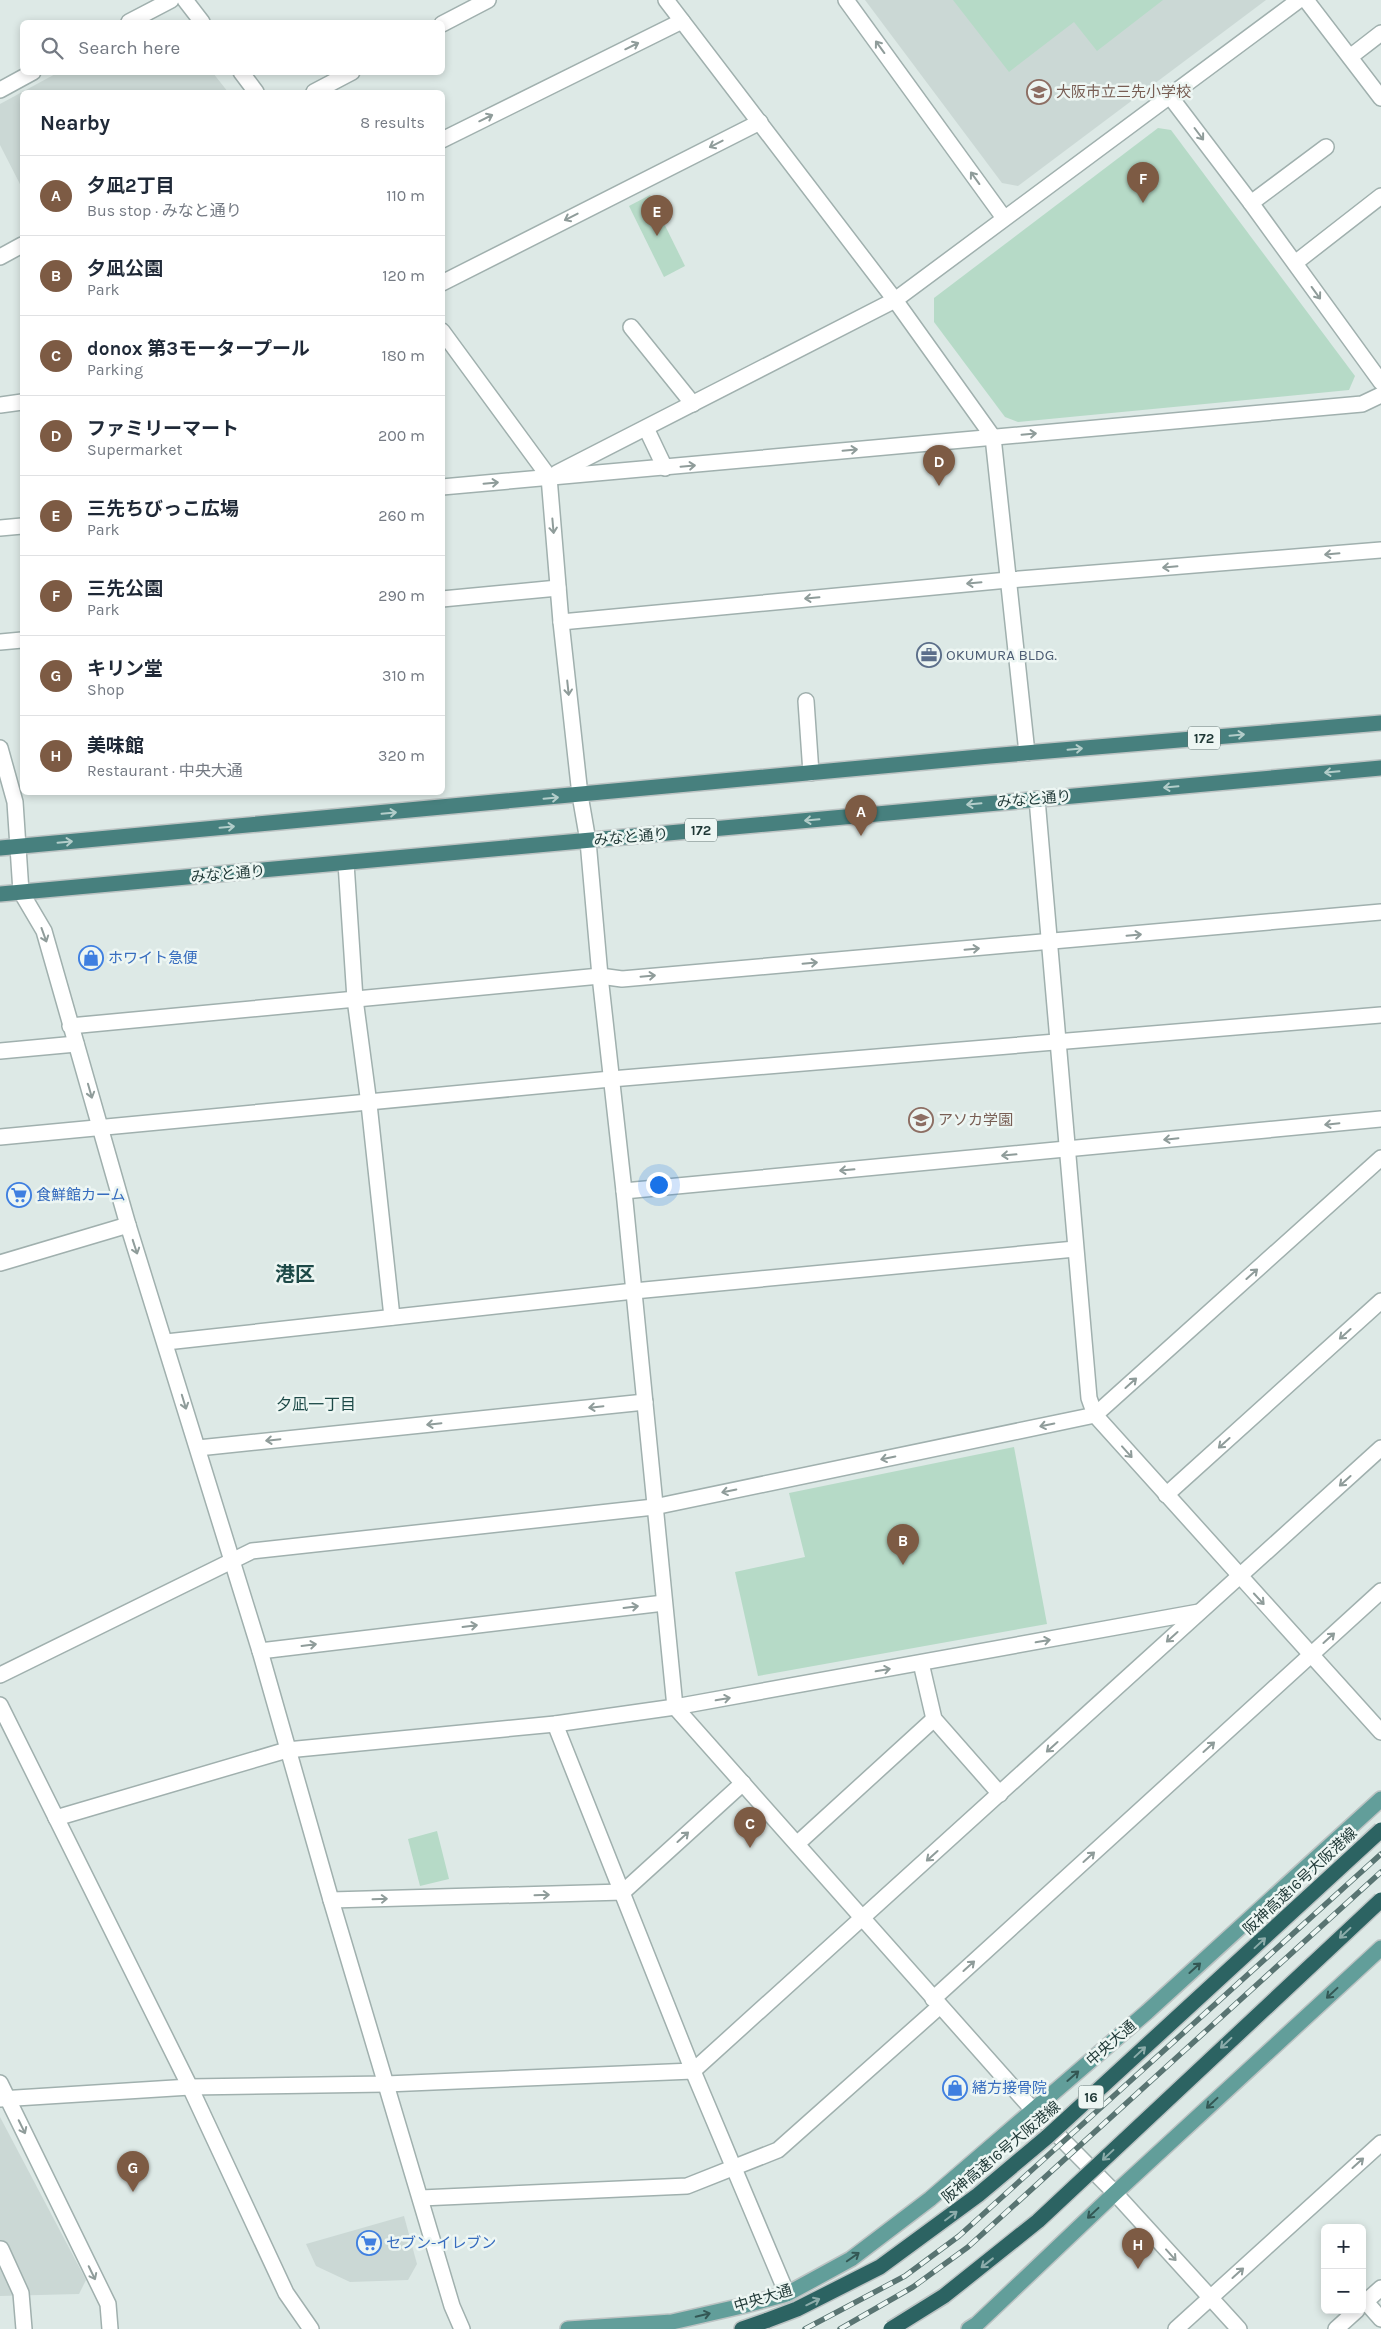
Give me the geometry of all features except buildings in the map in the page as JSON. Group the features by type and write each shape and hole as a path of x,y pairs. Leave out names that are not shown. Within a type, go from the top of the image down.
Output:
{"highway":[{"name":"172","path":"0,848 1027,753 1381,723"},
{"name":"みなと通り","path":"0,894 1381,768"},
{"name":"阪神高速16号大阪港線","path":"742,2329 797,2309 864,2276 911,2246 978,2196 1047,2137 1381,1830"},
{"path":"891,2329 944,2296 1038,2222 1381,1900"}],"main road":[{"name":"中央大通","path":"568,2329 672,2322 787,2294 850,2259 930,2199 1147,2012 1381,1799"},
{"path":"969,2329 977,2324 1114,2193 1381,1948"}],"street":[{"path":"132,20 171,0"},
{"path":"185,0 200,20"},
{"path":"445,22 488,0"},
{"path":"666,0 896,300 993,437 1027,753"},
{"path":"846,0 1004,218"},
{"path":"549,478 896,300 1299,0"},
{"path":"1306,0 1381,98"},
{"path":"445,138 682,20"},
{"path":"1350,57 1381,33"},
{"path":"0,90 28,75"},
{"path":"243,75 254,90"},
{"path":"318,90 346,75"},
{"path":"1169,95 1295,263 1376,363 1381,382"},
{"path":"445,281 760,122"},
{"path":"1251,203 1326,147"},
{"path":"1295,263 1381,196"},
{"path":"0,257 20,246"},
{"path":"631,327 692,404"},
{"path":"448,351 549,478 561,622 580,795 588,841 600,976 624,1191 675,1708 864,1917 937,2003 1033,2110 1114,2193 1239,2329"},
{"path":"445,487 1362,404 1381,395"},
{"path":"0,405 20,402"},
{"path":"646,428 665,468"},
{"path":"0,528 20,526"},
{"path":"561,622 1008,580 1381,550"},
{"path":"445,599 558,588"},
{"path":"0,642 20,640"},
{"path":"806,701 811,773"},
{"path":"0,748 15,802 22,892 44,931 128,1225 166,1342 260,1651 331,1900 452,2306 462,2329"},
{"path":"1037,798 1089,1398 1095,1415 1239,1577 1381,1732"},
{"path":"346,863 355,999 369,1104 392,1317"},
{"path":"70,1026 600,976 622,979 1381,912"},
{"path":"0,1137 369,1104 611,1079 1381,1015"},
{"path":"0,1051 76,1044"},
{"path":"624,1191 1381,1119"},
{"path":"0,1675 252,1551 654,1506 1095,1415 1381,1158"},
{"path":"0,1263 128,1225"},
{"path":"166,1342 634,1291 1075,1249"},
{"path":"1166,1495 1381,1301"},
{"path":"198,1448 645,1402"},
{"path":"4,2099 190,2087 386,2084 693,2071 1381,1448"},
{"path":"421,2198 687,2186 778,2150 1381,1590"},
{"path":"260,1651 664,1603"},
{"path":"56,1818 287,1750 555,1724 675,1708 1200,1612"},
{"path":"921,1663 934,1719 1000,1794"},
{"path":"0,1705 190,2087 286,2293 310,2329"},
{"path":"798,1844 934,1719"},
{"path":"555,1724 693,2071 787,2294"},
{"path":"331,1900 623,1892 743,1783"},
{"path":"0,2083 4,2099 108,2304 110,2329"},
{"path":"1176,2329 1381,2143"},
{"path":"0,2266 3,2257 1,2248"},
{"path":"1,2248 21,2292 24,2329"},
{"path":"1366,2302 1381,2288"},
{"path":"1366,2309 1381,2319"},
{"path":"1336,2329 1353,2314"}],"shaded area":[{"name":"大阪市立三先小学校","path":"865,0 1266,0 1018,186 1002,183"},
{"path":"53,75 215,75 226,90 26,90"},
{"path":"20,93 20,184 0,145 0,104"},
{"path":"0,2117 86,2280 79,2294 0,2296"},
{"path":"404,2216 417,2264 408,2280 350,2282 316,2266 306,2244"}],"green space":[{"path":"953,0 1163,0 1097,51 1074,22 1009,72"},
{"path":"1158,128 1171,130 1355,376 1349,390 1018,422 1005,417 934,322 934,298"},
{"path":"650,195 685,266 664,277 629,206"},
{"path":"1014,1447 1047,1624 758,1676 735,1572 805,1557 789,1493"},
{"path":"437,1831 449,1879 420,1886 408,1839"}],"railway":[{"path":"805,2329 905,2276 959,2236 1381,1854"},
{"path":"840,2329 913,2287 968,2247 1381,1872"}],"place":[{"name":"大阪市立三先小学校","path":"1039,92"},
{"name":"三先公園","path":"1143,203"},
{"name":"三先ちびっこ広場","path":"657,236"},
{"name":"ファミリーマート","path":"939,486"},
{"name":"OKUMURA BLDG.","path":"929,655"},
{"name":"夕凪2丁目","path":"861,836"},
{"name":"ホワイト急便","path":"91,958"},
{"name":"アソカ学園","path":"921,1120"},
{"name":"食鮮館カーム","path":"19,1195"},
{"name":"夕凪公園","path":"903,1565"},
{"name":"donox 第3モータープール","path":"750,1848"},
{"name":"緒方接骨院","path":"955,2088"},
{"name":"キリン堂","path":"133,2192"},
{"name":"セブン-イレブン","path":"369,2243"},
{"name":"美味館","path":"1138,2269"}],"district":[{"name":"港区","path":"295,1274"},
{"name":"夕凪一丁目","path":"316,1404"}]}
